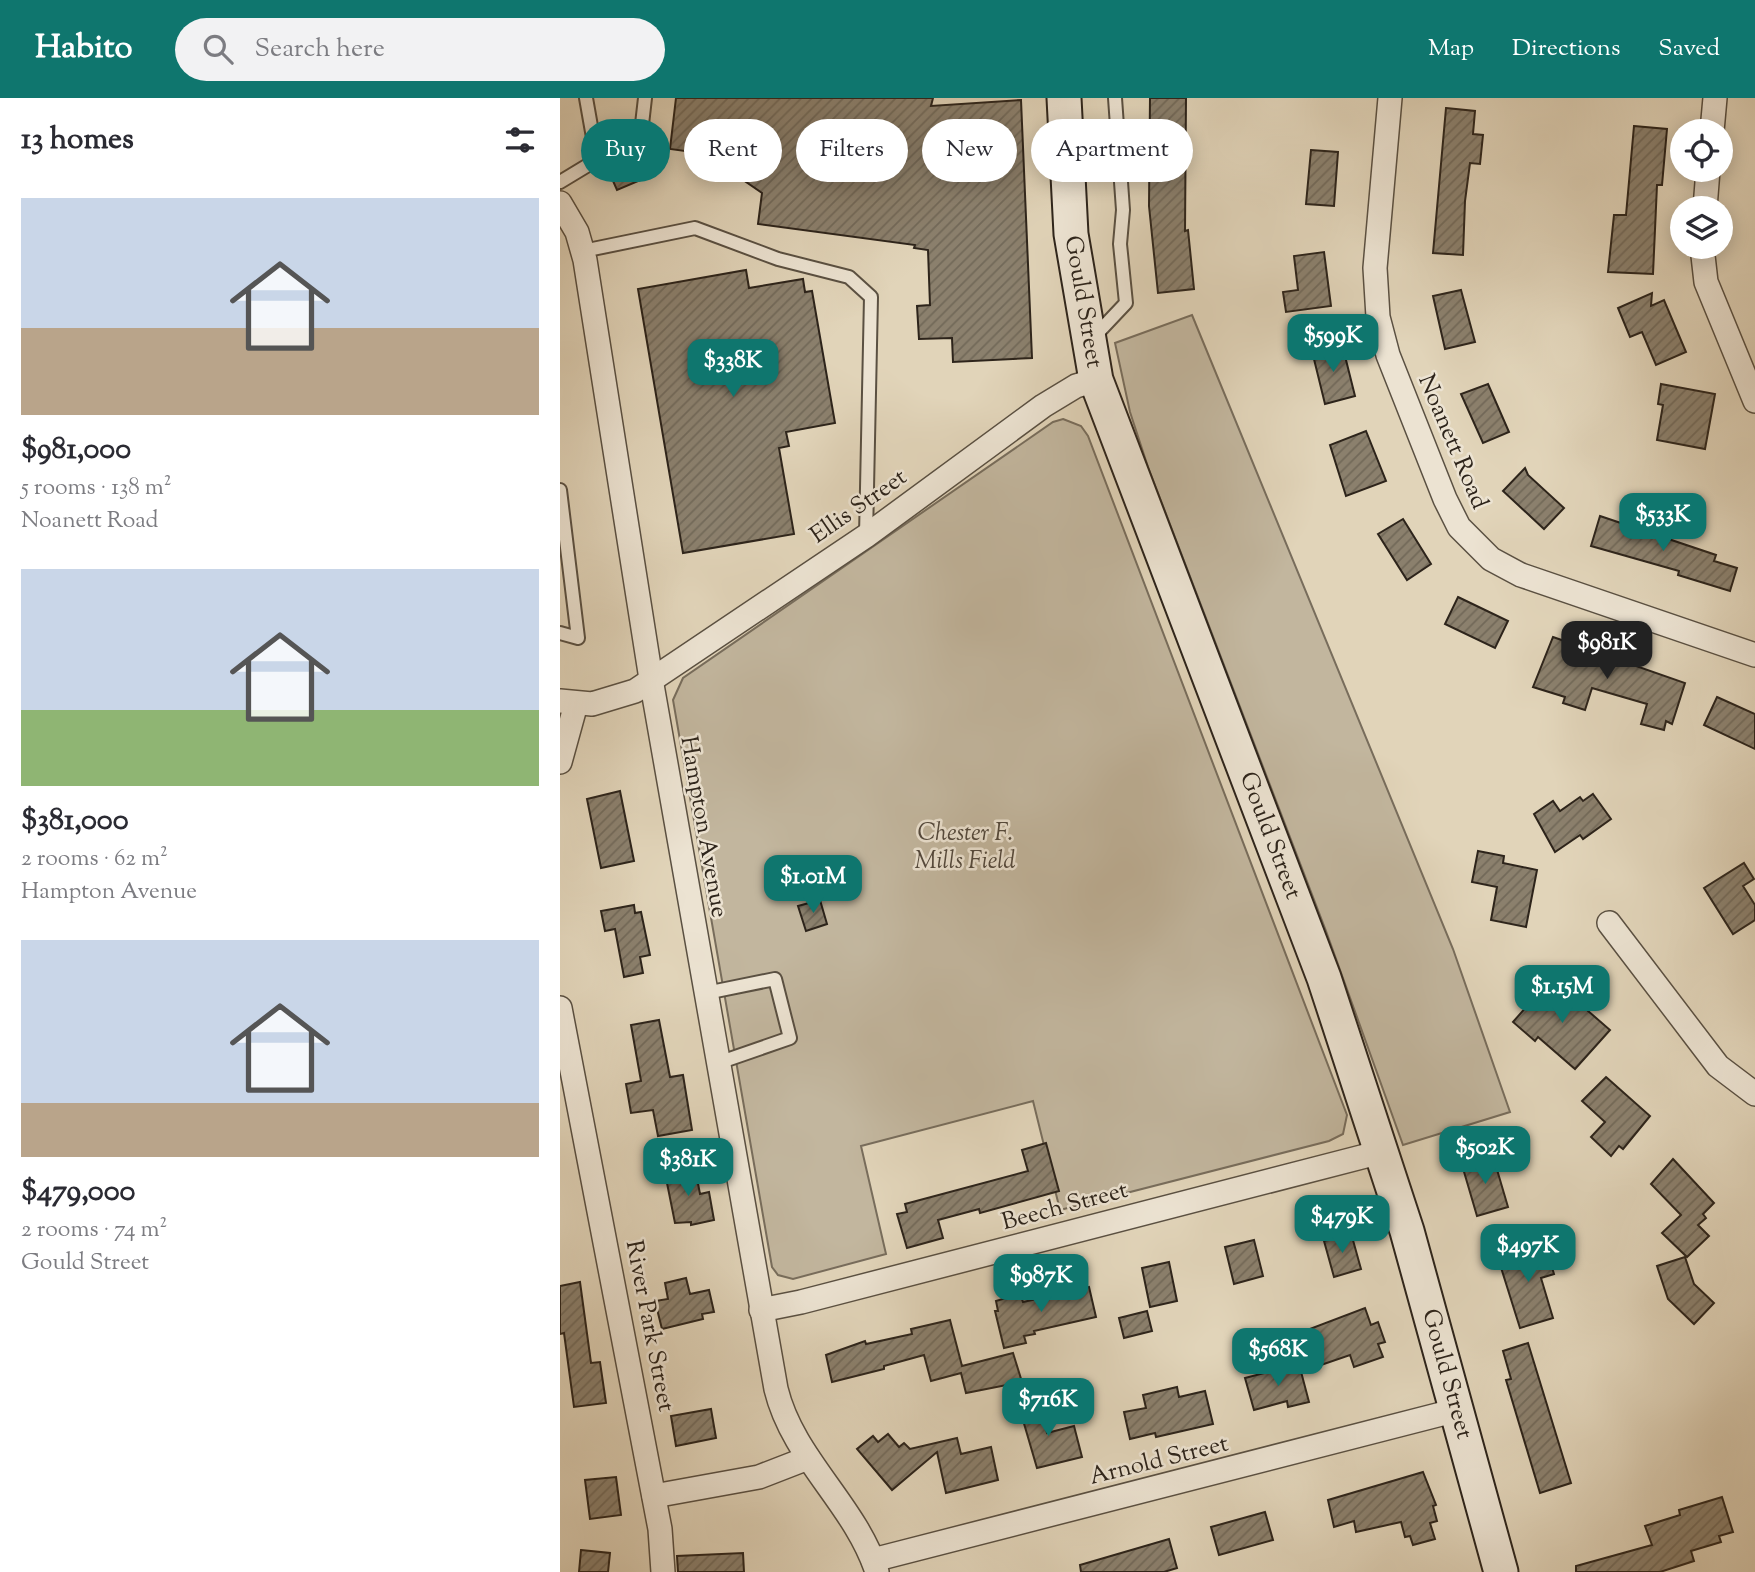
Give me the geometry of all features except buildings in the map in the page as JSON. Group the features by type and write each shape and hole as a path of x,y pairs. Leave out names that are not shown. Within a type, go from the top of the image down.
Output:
{"main road":[{"name":"Gould Street","path":"1064,98 1070,234 1096,380 1315,951 1381,1152 1502,1572"}],"street":[{"name":"Noanett Road","path":"1390,98 1375,250 1378,317 1394,374 1459,527 1492,559 1521,575 1754,650"},
{"path":"1713,119 1715,98"},
{"name":"Hampton Avenue","path":"560,203 577,232 583,251 651,679 780,1407 794,1438 853,1522 875,1566"},
{"path":"1703,259 1712,298 1755,401"},
{"name":"Ellis Street","path":"568,703 611,701 635,691 866,536 1043,406 1076,386 1096,380"},
{"path":"560,762 568,703"},
{"path":"1609,923 1718,1066 1755,1094"},
{"name":"River Park Street","path":"560,1008 654,1496 662,1543 663,1572"},
{"name":"Beech Street","path":"761,1310 802,1302 1381,1152"},
{"name":"Arnold Street","path":"875,1566 1457,1410"},
{"path":"654,1496 759,1477 808,1458"}],"lane":[{"path":"586,98 590,119"},
{"path":"643,119 645,98"},
{"path":"1090,341 1114,319 1126,303 1120,244 1123,210 1115,98"},
{"path":"560,182 581,170"},
{"path":"583,251 695,228 778,258 849,277 871,298 866,536"},
{"path":"560,490 578,638 560,633"},
{"path":"706,993 775,979 790,1038 718,1063"}],"green space":[{"path":"1192,315 1453,949 1510,1112 1403,1145 1326,931 1148,467 1130,412 1115,343"},
{"name":"Chester F. Mills Field","path":"1063,419 1081,426 1088,436 1347,1115 1343,1134 1329,1141 1060,1210 1033,1101 861,1146 886,1254 793,1279 778,1275 772,1267 673,700 683,678 1053,422"}]}
